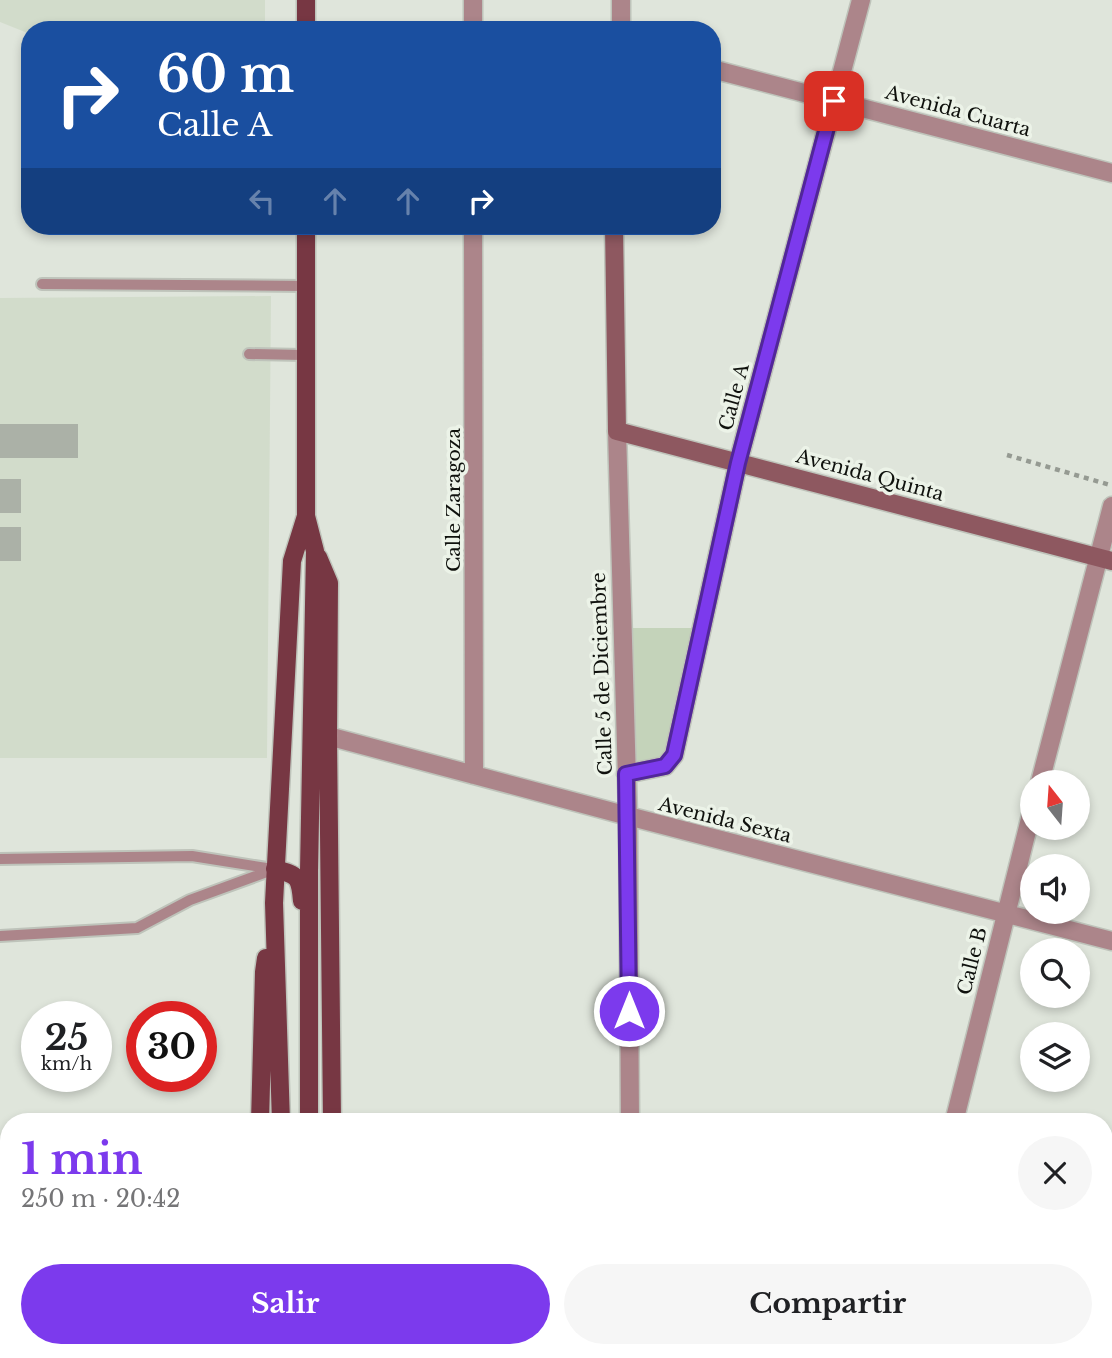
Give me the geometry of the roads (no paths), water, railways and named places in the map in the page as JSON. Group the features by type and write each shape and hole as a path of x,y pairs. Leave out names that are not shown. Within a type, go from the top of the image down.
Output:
{"main road":[{"path":"306,0 306,21"},
{"path":"306,235 306,516 315,551 329,583 332,1113"},
{"path":"281,1113 275,869 292,561 306,516"},
{"path":"309,1113 309,871 315,551"},
{"path":"275,869 293,874 299,882 309,967"},
{"path":"260,1113 264,972 274,903"}],"street":[{"path":"473,0 473,21"},
{"path":"621,0 621,21"},
{"name":"Calle A","path":"626,774 665,766 674,755 738,463 861,0"},
{"name":"Avenida Cuarta","path":"721,71 1112,173"},
{"name":"Calle Zaragoza","path":"473,235 474,775"},
{"name":"Calle 5 de Diciembre","path":"614,235 628,816 629,1113"},
{"name":"Avenida Quinta","path":"617,431 1105,559"},
{"path":"1043,770 1105,559 1112,506"},
{"name":"Avenida Sexta","path":"328,736 1112,940"},
{"name":"Calle B","path":"956,1113 1025,840"}],"lane":[{"path":"42,284 306,286"},
{"path":"249,354 306,357"},
{"path":"0,859 192,856 275,869"},
{"path":"0,936 137,928 190,900 275,869"}]}
